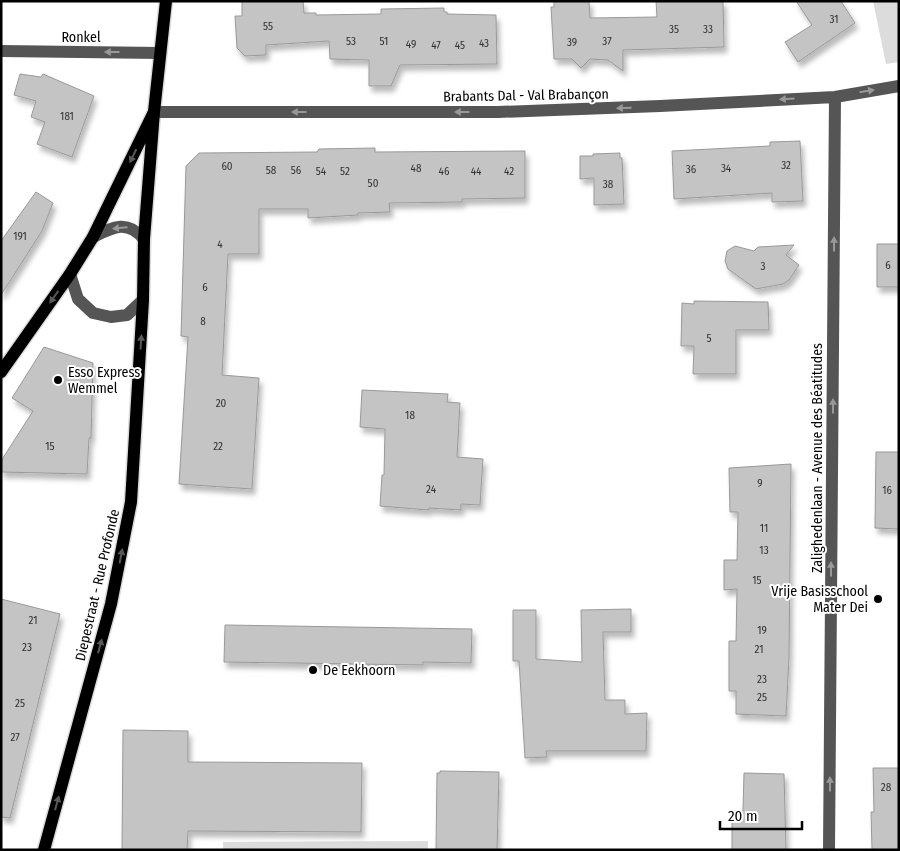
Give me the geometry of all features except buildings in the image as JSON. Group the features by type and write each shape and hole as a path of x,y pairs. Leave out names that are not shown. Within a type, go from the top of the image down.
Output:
{"main road":[{"name":"Diepestraat - Rue Profonde","path":"44,850 111,604 131,502 143,300 144,239 154,112 166,1"},
{"path":"1,372 93,238 154,112"}],"street":[{"name":"Ronkel","path":"1,51 160,53"},
{"name":"Brabants Dal - Val Brabançon","path":"154,112 498,112 835,97 899,86"},
{"name":"Zalighedenlaan - Avenue des Béatitudes","path":"829,850 835,97"},
{"path":"93,238 110,229 121,226 137,231 144,239"},
{"path":"70,274 78,299 92,313 110,317 127,315 143,300"}],"shaded area":[{"path":"873,1 899,1 899,62 886,64"},
{"path":"428,841 428,850 223,850 223,842"}],"place":[{"name":"Esso Express Wemmel","path":"58,380"},
{"name":"Vrije Basisschool Mater Dei","path":"878,599"},
{"name":"De Eekhoorn","path":"313,670"}]}
